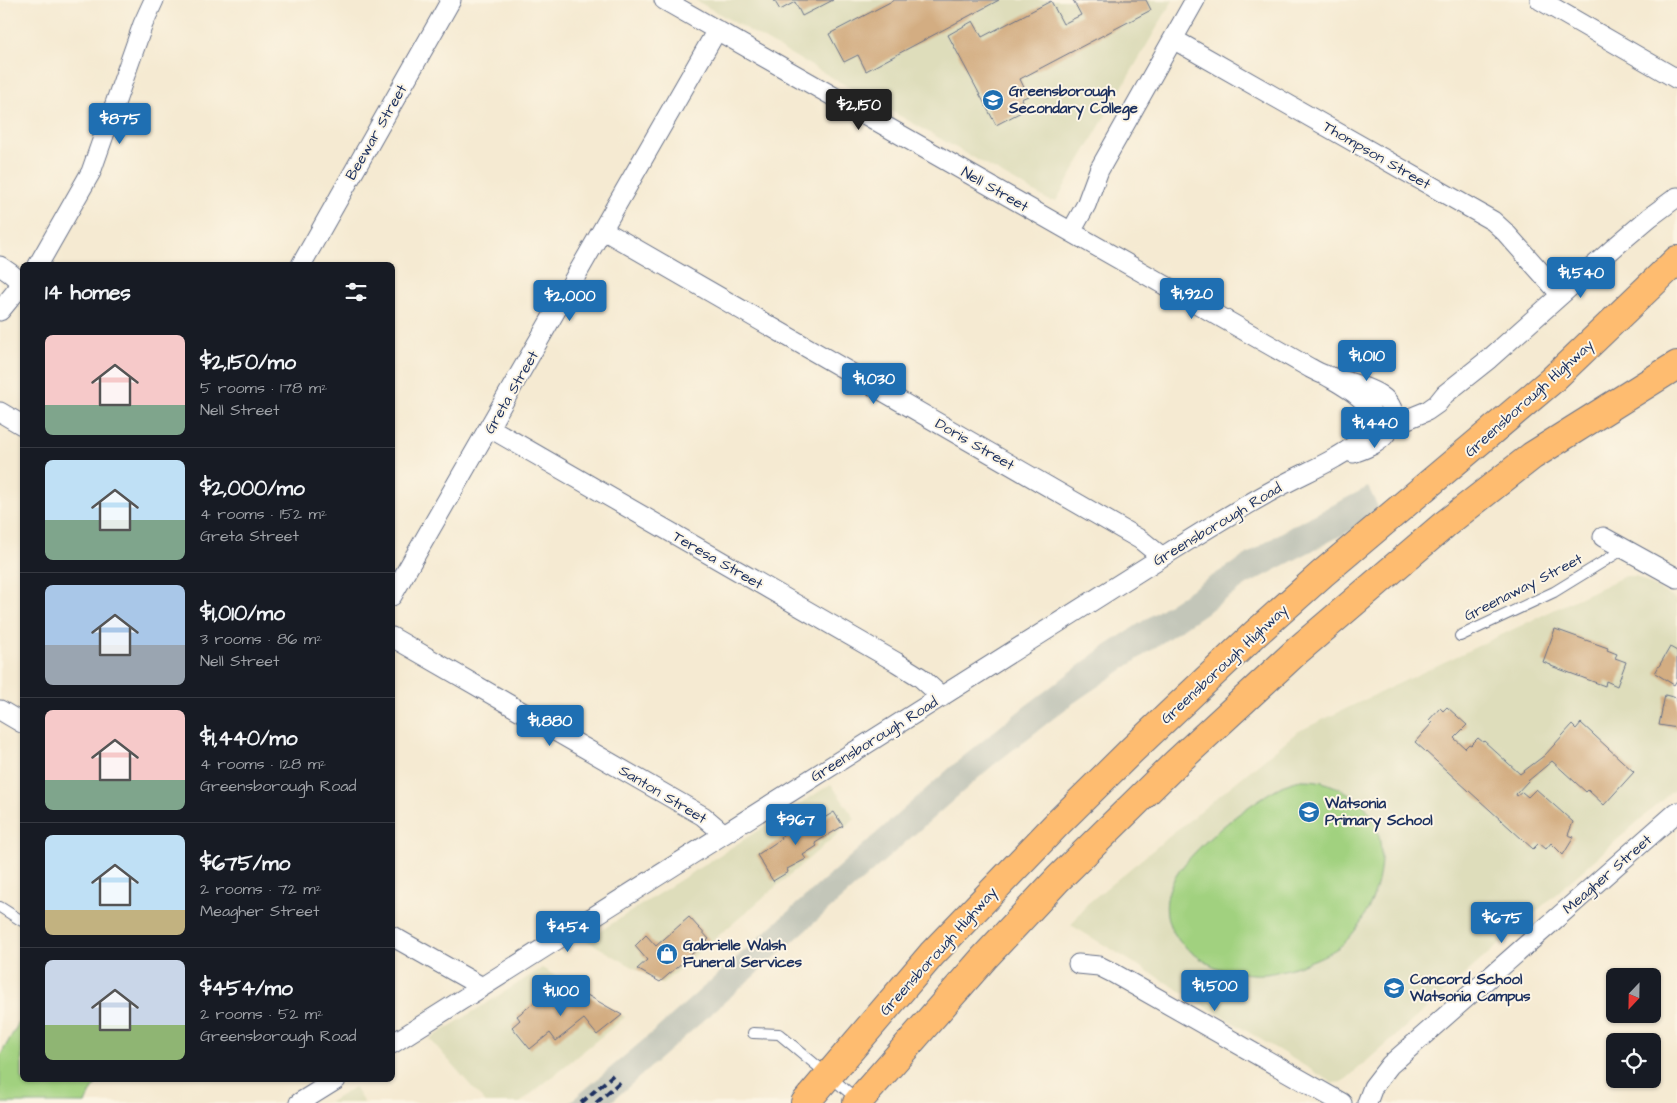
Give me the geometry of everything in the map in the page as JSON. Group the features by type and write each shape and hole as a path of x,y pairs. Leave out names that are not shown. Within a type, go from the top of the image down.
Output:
{"highway":[{"name":"Greensborough Highway","path":"805,1103 932,954 1058,823 1132,750 1255,634 1322,574 1551,380 1677,260"},
{"path":"858,1102 984,958 1058,880 1176,763 1298,650 1444,525 1532,456 1677,364"}],"street":[{"path":"40,262 92,172 143,24 154,0"},
{"name":"Beewar Street","path":"303,262 451,0"},
{"name":"Nell Street","path":"664,0 1327,376 1364,402 1370,408 1373,416"},
{"path":"1066,229 1076,199 1099,170 1195,0"},
{"path":"1540,0 1677,79"},
{"name":"Greta Street","path":"395,591 717,30"},
{"name":"Thompson Street","path":"1173,39 1493,221 1561,295"},
{"path":"1373,416 1392,415 1445,394 1490,359 1650,217 1677,197"},
{"name":"Doris Street","path":"603,230 1141,540 1162,557"},
{"path":"0,266 20,281"},
{"path":"0,311 20,286"},
{"name":"Nell Street","path":"1327,376 1360,384 1374,391 1385,398 1392,415"},
{"path":"0,412 20,424"},
{"name":"Greensborough Road","path":"1335,458 1364,450 1374,445 1389,429 1392,415"},
{"name":"Greensborough Road","path":"395,1042 1162,557 1270,492 1335,458 1369,432 1373,424 1373,416"},
{"name":"Teresa Street","path":"490,428 896,662 920,677 942,697"},
{"path":"1603,537 1677,578"},
{"name":"Santon Street","path":"395,639 703,816 724,834"},
{"path":"0,710 20,722"},
{"name":"Meagher Street","path":"1367,1103 1373,1087 1390,1065 1677,812"},
{"path":"395,938 482,988"},
{"path":"1078,964 1099,966 1113,973 1342,1103"},
{"path":"299,1103 333,1082"}],"lane":[{"name":"Greenaway Street","path":"1460,636 1554,592 1624,549"},
{"path":"0,908 20,920"},
{"path":"753,1033 779,1034 829,1074 858,1102"}],"shaded area":[{"name":"Greensborough Secondary College","path":"695,0 1173,0 1056,201 1050,201"},
{"path":"1368,487 1379,509 1361,525 1247,585 1072,704 991,767 610,1103 569,1103 654,1031 953,765 1024,707 1105,646 1201,583 1292,526"},
{"name":"Watsonia Primary School","path":"1625,576 1636,576 1677,600 1677,787 1343,1082 1333,1083 1071,925 1087,904 1297,732"},
{"path":"831,784 855,819 662,984 586,940"},
{"path":"542,968 625,1017 520,1103 486,1103 430,1039"},
{"path":"354,1087 364,1103 329,1103"}],"green space":[{"path":"1300,780 1314,780 1338,788 1359,800 1373,819 1379,837 1381,856 1379,876 1366,914 1343,944 1328,954 1307,963 1266,974 1248,974 1216,967 1183,945 1172,930 1166,906 1172,883 1191,857 1219,829 1265,795 1286,784"},
{"path":"20,1021 20,1082 97,1082 85,1103 0,1103 0,1056"}],"building":[{"path":"774,0 833,0 802,16 795,2 780,10"},
{"path":"894,0 999,0 866,71 858,55 844,62 829,34"},
{"path":"1073,0 1146,0 1151,10 1020,79 1028,96 1021,99 1027,109 996,125 948,35 973,21 982,37 1051,1 1063,24 1081,15"},
{"path":"1555,629 1608,648 1607,650 1617,654 1615,658 1626,662 1617,686 1606,681 1605,686 1543,662"},
{"path":"1670,647 1677,651 1677,680 1674,685 1655,673"},
{"path":"1665,695 1677,698 1677,728 1659,725"},
{"path":"1447,707 1467,725 1454,738 1465,748 1478,738 1484,741 1520,774 1545,755 1572,725 1576,729 1581,723 1634,772 1604,805 1588,790 1586,792 1552,761 1516,794 1517,796 1522,792 1528,797 1536,789 1573,822 1568,835 1574,837 1563,855 1551,843 1546,849 1539,843 1533,849 1415,742 1432,723 1429,720 1440,708 1443,711"},
{"path":"834,812 843,826 815,843 817,846 803,855 806,859 787,869 788,872 773,881 757,855 781,839 780,837 803,823 806,829"},
{"name":"Gabrielle Walsh Funeral Services","path":"689,917 709,939 660,982 637,969 647,960 635,946 646,935 656,946"},
{"path":"561,987 574,1004 587,995 622,1015 597,1035 584,1019 556,1041 550,1033 530,1049 512,1027 520,1020 517,1016 550,990 553,993"}],"railway":[{"path":"581,1103 613,1075"},
{"path":"596,1103 620,1082"}],"place":[{"name":"Greensborough Secondary College","path":"993,100"},
{"name":"Watsonia Primary School","path":"1309,812"},
{"name":"Gabrielle Walsh Funeral Services","path":"667,954"},
{"name":"Concord School Watsonia Campus","path":"1394,988"}]}
